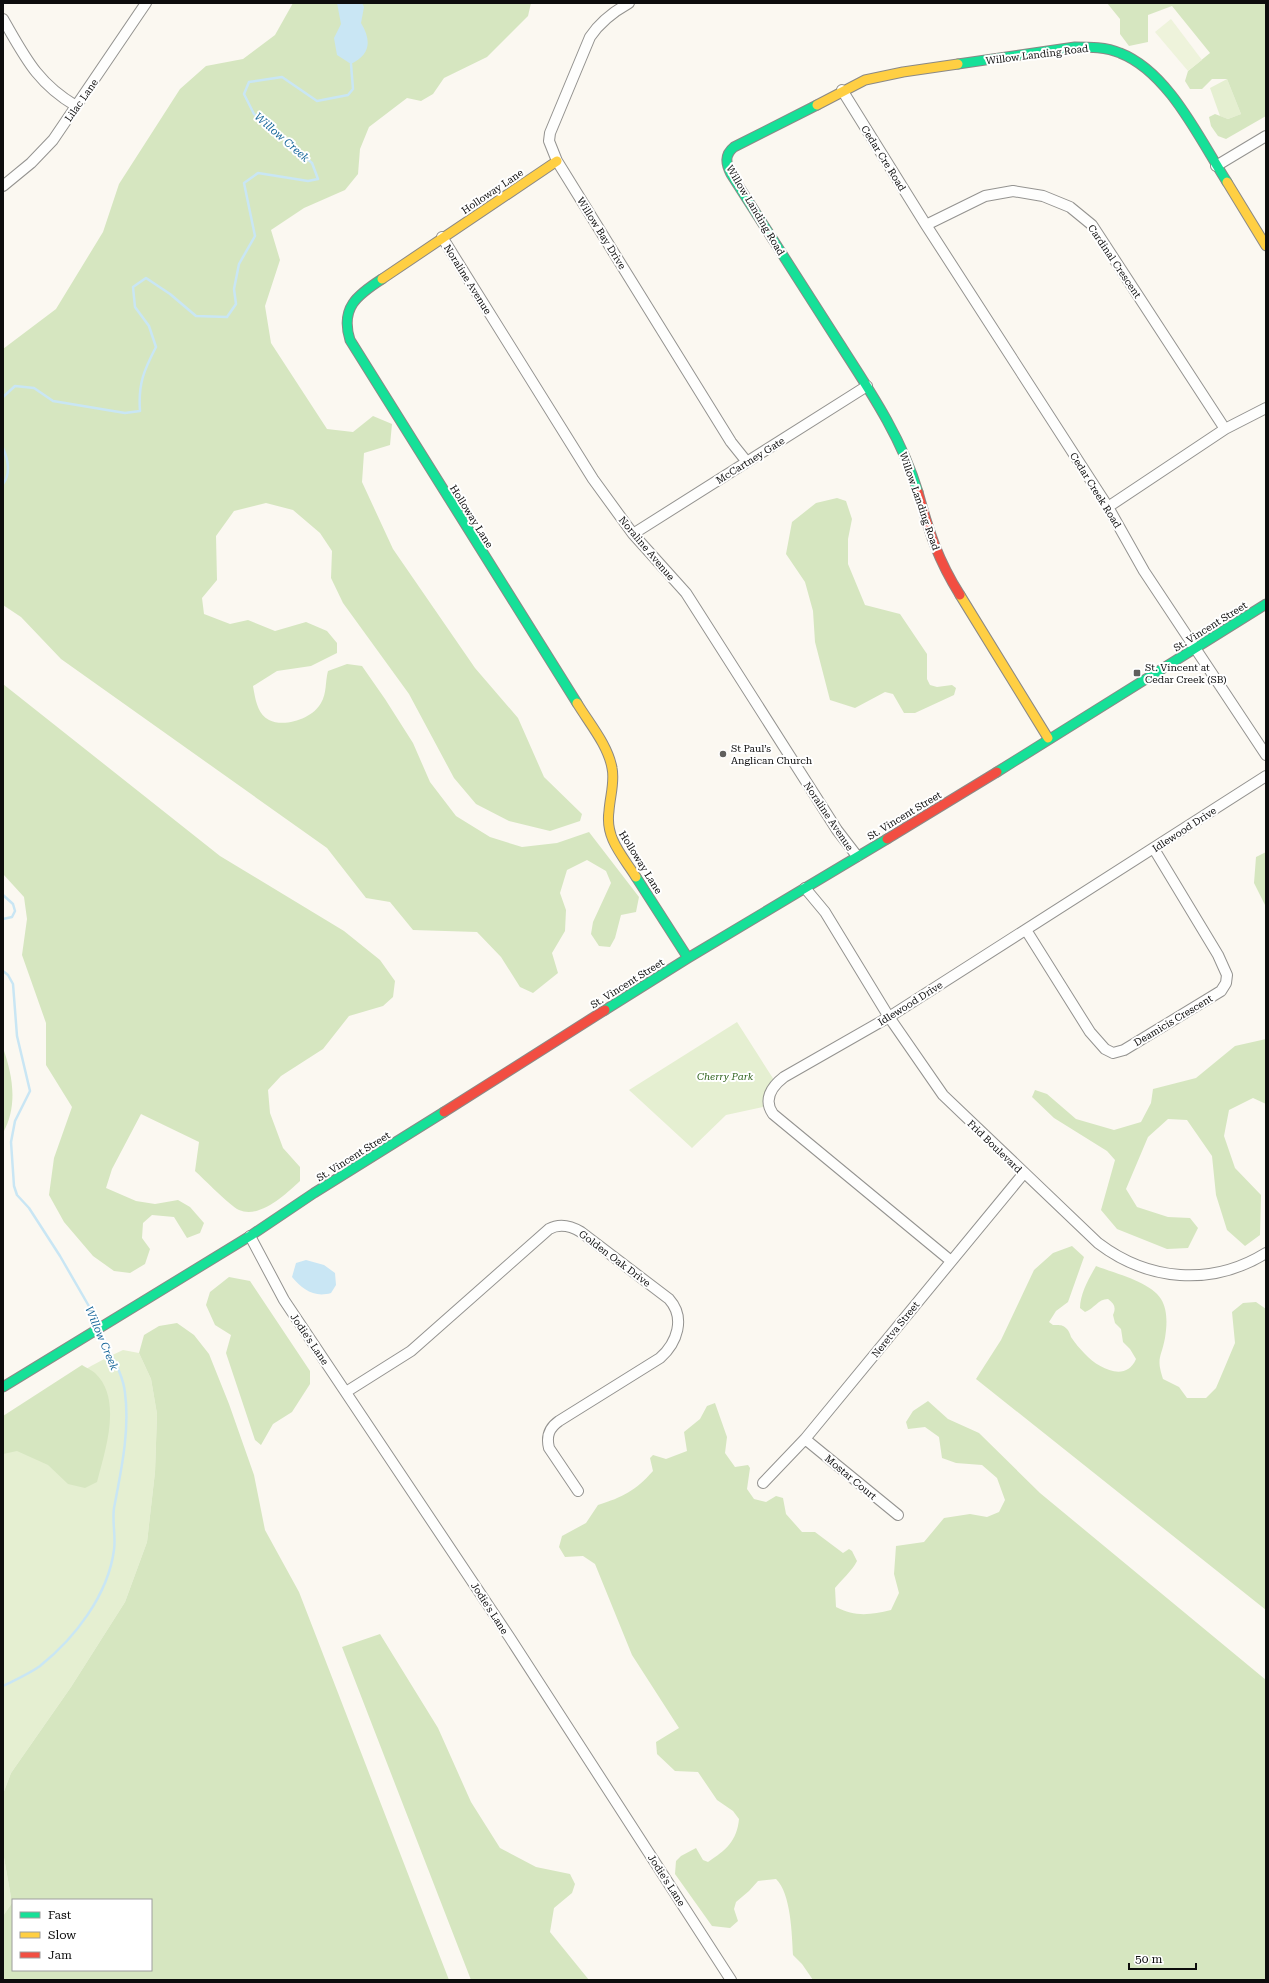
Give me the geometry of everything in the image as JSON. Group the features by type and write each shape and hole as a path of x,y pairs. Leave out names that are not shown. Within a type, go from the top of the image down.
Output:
{"street":[{"name":"Lilac Lane","path":"3,186 42,152 53,140 146,3"},
{"name":"Willow Bay Drive","path":"629,3 596,27 590,37 550,133 549,141 557,161 727,435 747,462"},
{"path":"3,19 31,68 40,78 76,106"},
{"name":"Willow Landing Road","path":"1048,738 944,570 931,538 912,472 899,442 867,386 731,174 726,160 729,150 842,90 865,80 903,72 1075,47 1096,47 1136,60 1160,78 1173,96 1266,246"},
{"name":"Cedar Cre Road","path":"842,90 926,225"},
{"path":"1216,166 1266,136"},
{"name":"Holloway Lane","path":"557,161 366,289 353,301 346,320 346,329 349,339 606,750 613,771 613,784 607,812 607,824 610,836 688,958"},
{"name":"Cardinal Crescent","path":"926,225 985,196 1013,191 1043,196 1070,207 1092,225 1225,429"},
{"name":"Cedar Creek Road","path":"926,225 1108,507 1144,570 1266,755"},
{"name":"Noraline Avenue","path":"442,237 593,479 633,534 686,593 837,830 857,856"},
{"name":"McCartney Gate","path":"633,534 867,386"},
{"path":"1108,507 1225,429 1266,408"},
{"name":"St. Vincent Street","path":"3,1388 85,1336 250,1236 321,1189 688,958 935,810 1048,738 1266,604"},
{"name":"Idlewood Drive","path":"951,1261 778,1120 769,1108 769,1095 777,1082 889,1017 1266,776"},
{"name":"Deamicis Crescent","path":"1026,930 1090,1032 1105,1050 1113,1053 1124,1050 1221,991 1226,983 1227,975 1218,955 1154,849"},
{"name":"Frid Boulevard","path":"805,888 825,912 889,1017 943,1095 1098,1243 1123,1260 1150,1271 1183,1275 1218,1272 1239,1266 1266,1253"},
{"name":"Neretva Street","path":"763,1483 805,1439 1024,1173"},
{"name":"Golden Oak Drive","path":"346,1392 411,1351 549,1229 559,1225 571,1227 581,1232 669,1299 677,1309 679,1322 671,1346 660,1358 559,1421 550,1429 547,1441 549,1448 578,1491"},
{"name":"Jodie's Lane","path":"250,1236 284,1300 510,1638 731,1980"},
{"name":"Mostar Court","path":"805,1439 898,1515"}],"green space":[{"path":"293,3 531,3 528,16 487,57 444,78 433,94 421,101 407,98 369,127 360,149 358,174 345,190 304,208 271,230 280,260 265,306 271,343 327,429 353,432 373,416 392,424 390,445 364,453 362,482 393,549 475,668 518,718 544,777 582,814 580,821 550,831 509,821 476,804 454,778 409,694 343,603 331,578 332,551 320,533 293,510 266,503 234,511 216,536 217,580 202,598 204,614 230,624 248,620 275,631 306,622 327,631 337,643 337,653 311,666 277,671 253,686 259,710 269,720 283,723 290,722 312,713 323,699 328,671 347,664 362,666 413,743 430,782 456,816 490,837 522,847 557,843 589,832 639,897 636,912 621,915 615,938 610,947 599,946 591,934 593,922 611,883 606,871 587,860 567,870 560,893 566,910 565,931 552,953 558,973 533,993 520,987 501,957 477,932 413,930 390,902 366,898 327,848 61,659 21,617 3,605 3,349 56,309 103,232 119,184 180,89 206,66 243,59 275,35"},
{"path":"1107,3 1266,3 1266,116 1226,139 1218,136 1211,126 1209,117 1215,114 1228,119 1241,114 1227,79 1212,79 1202,89 1190,89 1185,81 1188,71 1210,53 1172,6 1148,15 1148,42 1129,46 1120,34 1120,19"},
{"path":"1171,19 1202,60 1188,71 1155,32"},
{"path":"1227,79 1241,114 1228,119 1220,116 1210,88"},
{"path":"837,498 846,501 852,519 848,539 848,564 865,605 900,614 927,654 927,679 930,685 937,687 952,685 956,688 954,695 915,713 904,713 893,694 885,692 855,708 830,700 815,642 813,611 805,582 786,554 792,522 816,503"},
{"path":"3,684 220,856 344,931 380,960 395,981 393,997 383,1006 349,1016 323,1049 281,1076 268,1090 270,1113 283,1148 300,1167 300,1181 272,1204 255,1211 247,1212 235,1208 195,1171 199,1142 141,1114 112,1169 106,1188 136,1201 155,1204 178,1200 190,1207 204,1223 200,1233 187,1238 174,1217 152,1215 143,1223 142,1238 150,1249 145,1264 130,1273 114,1271 93,1256 64,1222 49,1195 54,1158 72,1107 46,1065 46,1023 22,955 27,919 24,897 3,874"},
{"path":"1266,852 1266,907 1254,883 1256,857"},
{"name":"Cherry Park","path":"737,1022 774,1080 765,1092 763,1107 726,1115 692,1148 629,1090"},
{"path":"1266,1039 1266,1104 1253,1098 1229,1110 1224,1136 1235,1168 1261,1195 1260,1235 1245,1246 1227,1230 1216,1195 1212,1156 1187,1120 1168,1119 1148,1137 1126,1189 1137,1207 1168,1217 1190,1218 1198,1228 1188,1248 1167,1249 1117,1229 1101,1210 1115,1160 1107,1151 1054,1118 1032,1097 1035,1090 1047,1094 1076,1119 1114,1130 1141,1122 1151,1103 1153,1089 1196,1078 1235,1046"},
{"path":"3,1048 11,1080 12,1102 8,1123 3,1133"},
{"path":"1072,1246 1084,1257 1068,1302 1056,1311 1049,1322 1053,1325 1064,1326 1079,1348 1097,1364 1112,1371 1119,1372 1126,1370 1136,1359 1130,1349 1123,1342 1121,1329 1115,1323 1113,1315 1115,1308 1113,1304 1108,1299 1105,1299 1085,1312 1080,1308 1080,1303 1085,1286 1096,1266 1141,1283 1156,1293 1161,1299 1165,1308 1165,1338 1160,1358 1163,1379 1179,1387 1187,1398 1206,1398 1216,1388 1235,1343 1232,1312 1243,1303 1256,1302 1266,1309 1266,1610 976,1379 1001,1340 1034,1270 1053,1253"},
{"path":"229,1277 250,1281 310,1371 310,1384 292,1412 273,1424 261,1445 255,1440 226,1353 231,1335 215,1325 206,1305 210,1292"},
{"path":"177,1323 194,1335 209,1354 229,1404 254,1475 265,1530 299,1592 449,1980 3,1980 3,1916 12,1903 3,1852 3,1794 11,1773 71,1687 125,1602 147,1542 155,1472 157,1414 151,1379 139,1353 144,1335 159,1326"},
{"path":"123,1350 139,1353 151,1379 157,1414 155,1472 147,1542 125,1602 71,1687 11,1773 3,1794 3,1423 76,1375"},
{"path":"82,1365 95,1373 103,1384 108,1397 110,1411 110,1426 97,1482 85,1488 68,1484 48,1465 17,1451 3,1454 3,1416"},
{"path":"928,1401 948,1419 979,1433 1040,1493 1266,1680 1266,1980 813,1980 802,1964 793,1955 788,1904 781,1885 776,1879 758,1881 736,1902 734,1909 738,1921 730,1928 712,1926 675,1874 676,1861 681,1856 696,1848 703,1860 708,1862 725,1849 730,1844 736,1833 739,1819 733,1811 717,1800 698,1772 675,1771 657,1754 656,1742 679,1728 632,1655 595,1564 583,1556 565,1557 559,1547 562,1536 586,1523 598,1505 622,1496 640,1484 653,1471 650,1458 653,1455 666,1459 687,1451 684,1432 700,1419 707,1406 715,1403 727,1437 725,1453 735,1467 748,1465 750,1468 747,1489 754,1499 766,1502 776,1496 783,1498 786,1514 802,1532 815,1532 843,1553 849,1549 852,1551 857,1561 850,1572 835,1588 836,1607 856,1614 876,1613 891,1610 899,1593 894,1574 896,1546 924,1542 944,1518 970,1514 987,1517 999,1512 1005,1500 997,1478 982,1465 956,1463 942,1458 939,1437 925,1427 908,1429 906,1422 913,1411"},
{"path":"380,1634 438,1728 471,1802 500,1848 536,1867 570,1874 575,1884 572,1893 554,1908 550,1932 589,1980 471,1980 342,1647"},
{"path":"3,1852 12,1903 3,1916"}],"water":[{"path":"337,3 362,3 364,7 361,23 367,36 367,47 362,56 351,64 337,55 334,38 341,24"},
{"path":"306,1260 324,1265 335,1273 336,1285 331,1293 319,1294 304,1289 292,1277 296,1263"}],"waterway":[{"name":"Willow Creek","path":"3,397 15,386 34,388 53,401 125,413 140,411 141,385 148,363 156,347 149,326 135,307 133,287 146,278 170,294 196,316 227,317 236,304 234,289 239,264 255,236 244,183 258,173 308,181 318,179 312,163 254,114 244,94 249,82 282,77 317,101 348,95 353,89 351,64"},
{"name":"Willow Creek","path":"3,448 8,466 6,480 3,484"},
{"name":"Willow Creek","path":"3,895 13,904 15,911 12,917 3,919"},
{"name":"Willow Creek","path":"3,971 8,975 13,984 17,1036 30,1091 15,1121 11,1142 14,1186 17,1195 29,1208 60,1256 90,1308 96,1323"},
{"name":"Willow Creek","path":"3,1686 40,1666 53,1655 77,1629 97,1599 111,1567 114,1550 114,1508 126,1436 126,1407 124,1385 100,1331"}],"traffic: fast":[{"path":"958,64 1075,47 1104,48 1120,53 1138,62 1154,75 1168,91 1182,109 1227,182"},
{"path":"817,105 734,147 727,156 728,167 882,411 902,450 918,492"},
{"path":"382,279 358,297 349,311 347,329 350,340 577,703"},
{"path":"997,772 1266,604"},
{"path":"605,1010 688,958 887,839"},
{"path":"636,877 688,958"},
{"path":"3,1387 250,1236 314,1193 444,1112"}],"traffic: slow":[{"path":"817,105 865,80 903,72 958,64"},
{"path":"382,279 557,161"},
{"path":"1227,182 1266,246"},
{"path":"960,595 1048,738"},
{"path":"577,703 598,734 610,759 613,779 608,821 612,838 620,854 636,877"}],"traffic: jam":[{"path":"918,492 926,520 940,558 960,595"},
{"path":"887,839 997,772"},
{"path":"444,1112 605,1010"}],"place":[{"name":"St. Vincent at Cedar Creek (SB)","path":"1137,673"},
{"name":"St Paul’s Anglican Church","path":"723,754"}]}
